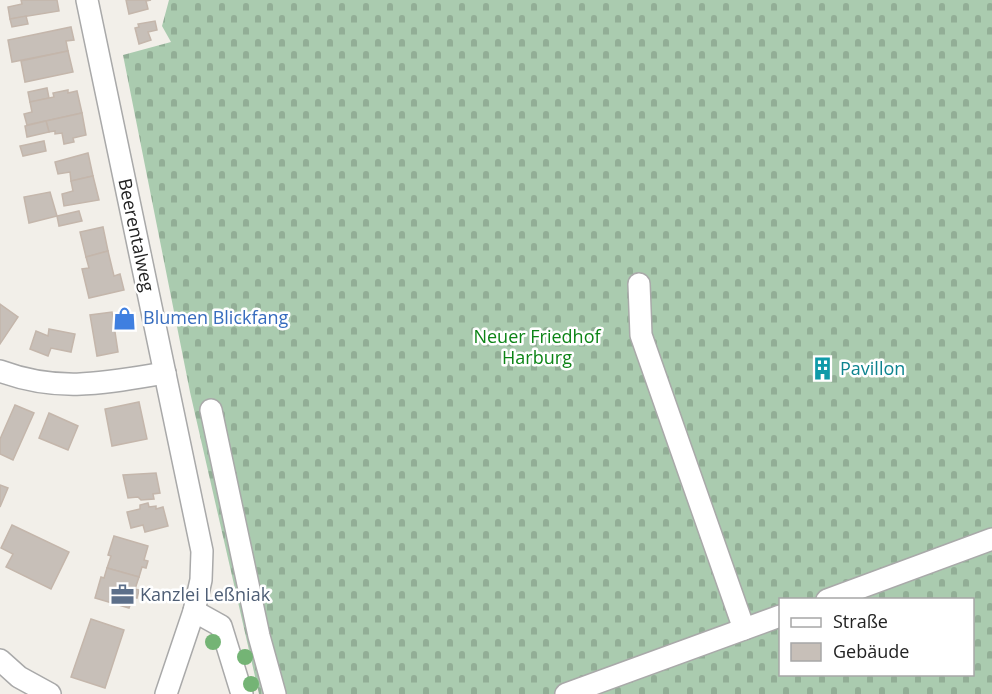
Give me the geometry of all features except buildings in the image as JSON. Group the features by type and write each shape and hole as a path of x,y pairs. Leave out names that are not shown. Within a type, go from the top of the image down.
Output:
{"street":[{"name":"Beerentalweg","path":"87,0 202,551 201,580 194,611 166,694"},
{"path":"639,284 641,335 744,629"},
{"path":"0,371 18,378 56,385 92,385 165,373"},
{"path":"211,410 258,636 275,694"},
{"path":"832,598 992,539"},
{"path":"194,611 221,626 242,694"},
{"path":"566,694 779,616"},
{"path":"0,660 19,678 50,694"}],"green space":[{"name":"Neuer Friedhof Harburg","path":"169,0 992,0 992,694 259,694 190,392 123,55 171,42 162,26"}],"place":[{"name":"Blumen Blickfang","path":"125,318"},
{"name":"Pavillon","path":"822,369"},
{"name":"Kanzlei Leßniak","path":"122,595"}]}
